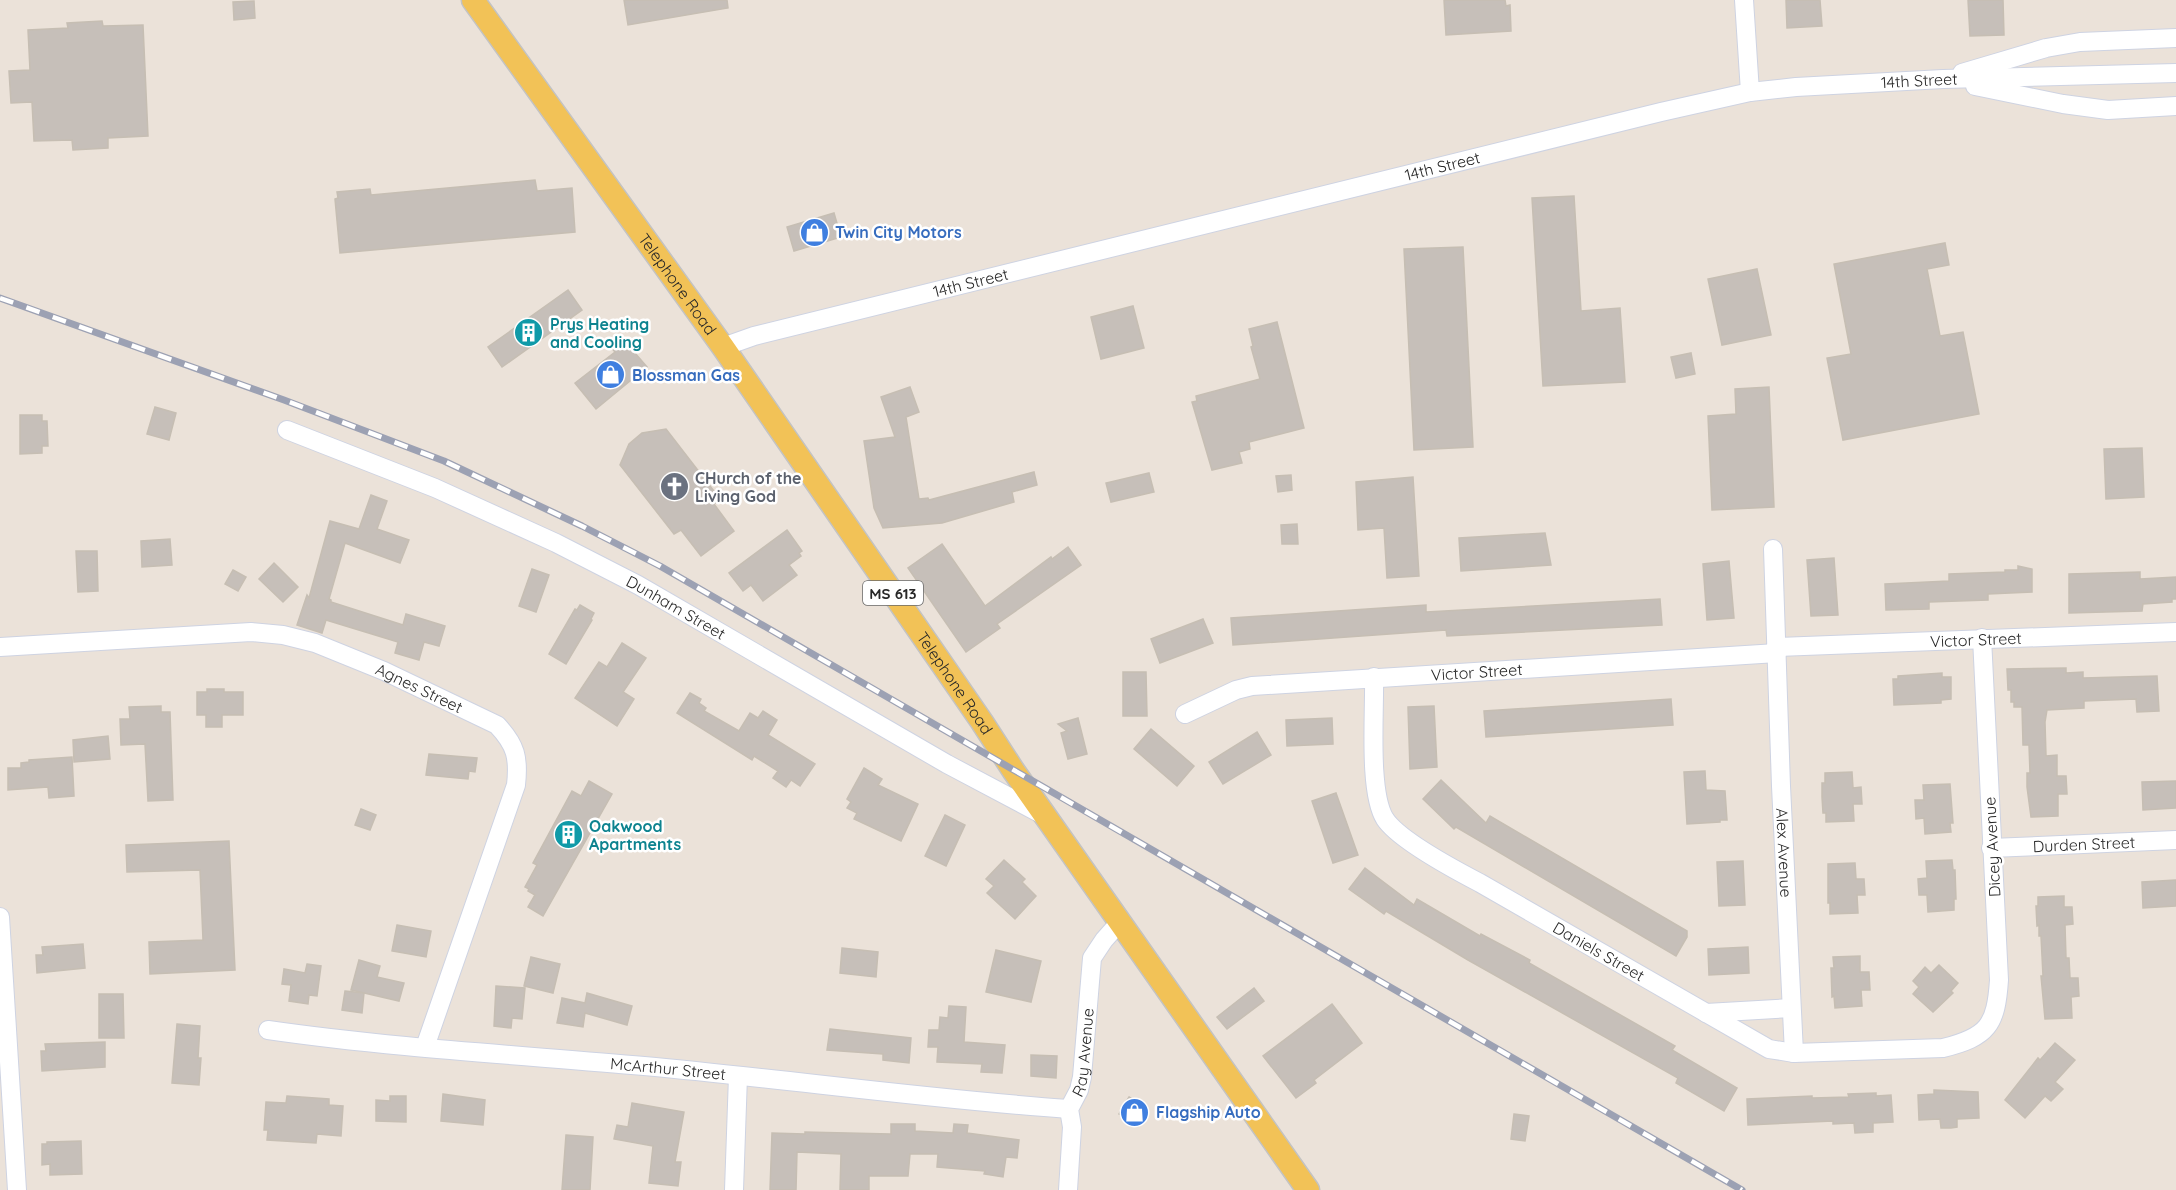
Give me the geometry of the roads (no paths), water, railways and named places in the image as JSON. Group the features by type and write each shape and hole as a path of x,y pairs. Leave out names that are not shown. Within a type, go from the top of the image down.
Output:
{"main road":[{"name":"Telephone Road","path":"473,0 723,347 1013,770 1308,1190"}],"street":[{"path":"1744,0 1750,92"},
{"path":"1943,79 2046,48 2080,42 2176,38"},
{"name":"14th Street","path":"723,347 766,333 1671,109 1750,92 1796,87 1943,79 2176,73"},
{"path":"1943,79 2063,105 2108,110 2176,106"},
{"name":"Dunham Street","path":"287,430 435,488 556,543 638,585 947,764 1047,816"},
{"name":"Alex Avenue","path":"1773,549 1794,1053"},
{"name":"Agnes Street","path":"0,647 251,632 283,635 315,643 384,671 497,725 508,736 515,751 518,766 516,785 425,1047"},
{"name":"Victor Street","path":"1185,714 1236,690 1252,686 1776,650 1983,638 2176,632"},
{"name":"Dicey Avenue","path":"1967,1042 1984,1032 1993,1015 1998,1000 1999,980 1991,848 1983,638"},
{"name":"Daniels Street","path":"1374,677 1376,785 1385,819 1447,866 1769,1049 1794,1053 1944,1047 1967,1042"},
{"name":"Durden Street","path":"1991,848 2176,840"},
{"path":"0,917 17,1190"},
{"name":"Ray Avenue","path":"1068,1190 1072,1127 1069,1109 1079,1090 1082,1077 1092,958 1120,922"},
{"path":"1706,1013 1791,1008"},
{"name":"McArthur Street","path":"268,1030 351,1042 738,1076 989,1104 1069,1109"},
{"path":"734,1190 738,1076"}],"railway":[{"path":"0,298 284,400 444,461 582,526 660,566 1742,1190"}],"place":[{"name":"Twin City Motors","path":"814,232"},
{"name":"Prys Heating and Cooling","path":"529,333"},
{"name":"Blossman Gas","path":"611,375"},
{"name":"CHurch of the Living God","path":"674,487"},
{"name":"Oakwood Apartments","path":"568,835"},
{"name":"Flagship Auto","path":"1135,1112"}]}
